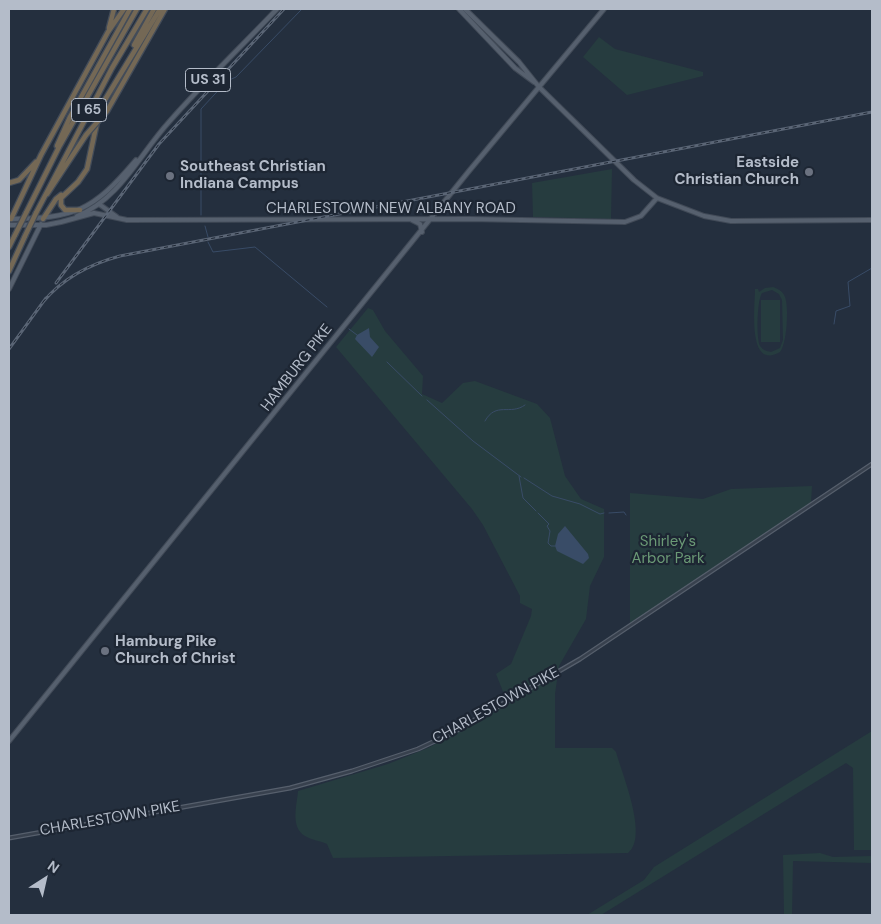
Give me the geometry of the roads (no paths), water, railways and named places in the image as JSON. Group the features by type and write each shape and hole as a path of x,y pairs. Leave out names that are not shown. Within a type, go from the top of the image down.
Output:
{"highway":[{"path":"108,32 114,9"},
{"path":"9,221 41,155 108,32 124,9"},
{"path":"34,196 70,117 130,9"},
{"name":"I 65","path":"9,247 34,196 137,9"},
{"name":"I 65","path":"9,271 38,207 112,68 147,9"},
{"path":"42,219 56,198 78,182 86,170 97,115 154,9"},
{"path":"113,86 160,9"},
{"path":"38,207 86,135 107,111 165,9"},
{"path":"9,183 20,180 41,155"},
{"path":"66,192 61,198 62,207 68,210 80,210"}],"main road":[{"name":"US 31","path":"40,225 60,222 97,202 187,102 277,9"},
{"path":"459,9 515,68 539,86"},
{"path":"465,9 634,180 657,198 704,216 731,221 872,220"},
{"name":"HAMBURG PIKE","path":"9,741 539,86 604,9"},
{"name":"CHARLESTOWN NEW ALBANY ROAD","path":"60,222 94,212 127,220 432,219 626,222 641,216 657,198"},
{"name":"US 31","path":"9,221 62,216 97,202"},
{"name":"CHARLESTOWN NEW ALBANY ROAD","path":"97,202 117,217"},
{"path":"9,289 42,219"},
{"path":"410,219 420,224 422,232"},
{"path":"9,221 40,225"}],"street":[{"name":"CHARLESTOWN PIKE","path":"9,838 299,786 418,749 452,734 580,659 872,464"}],"water":[{"path":"369,328 370,337 379,347 372,357 355,339 357,335"},
{"path":"565,526 588,554 589,558 583,564 557,551 555,546 558,534"}],"waterway":[{"path":"201,215 201,109 227,81 236,77 302,9"},
{"path":"205,226 208,237"},
{"path":"208,242 213,252 255,247 327,307"},
{"path":"834,324 836,311 850,306 848,282 872,268"},
{"path":"349,329 357,335"},
{"path":"387,362 422,396"},
{"path":"427,400 473,441 521,477"},
{"path":"485,421 494,412 519,408 525,405"},
{"path":"519,476 523,498 536,511"},
{"path":"524,478 552,496 580,504 600,514 604,513"},
{"path":"609,513 624,512 626,515"},
{"path":"538,513 549,524 547,526 550,531 548,543 551,546 555,546"}],"railway":[{"path":"56,283 159,144 284,9"},
{"path":"43,302 59,286 78,273 98,263 120,256 872,112"},
{"path":"9,349 46,298"}],"place":[{"name":"Eastside Christian Church","path":"809,172"},
{"name":"Southeast Christian Indiana Campus","path":"170,176"},
{"name":"Hamburg Pike Church of Christ","path":"105,651"}],"park label":[{"name":"Shirley's Arbor Park","path":"668,550"}]}
